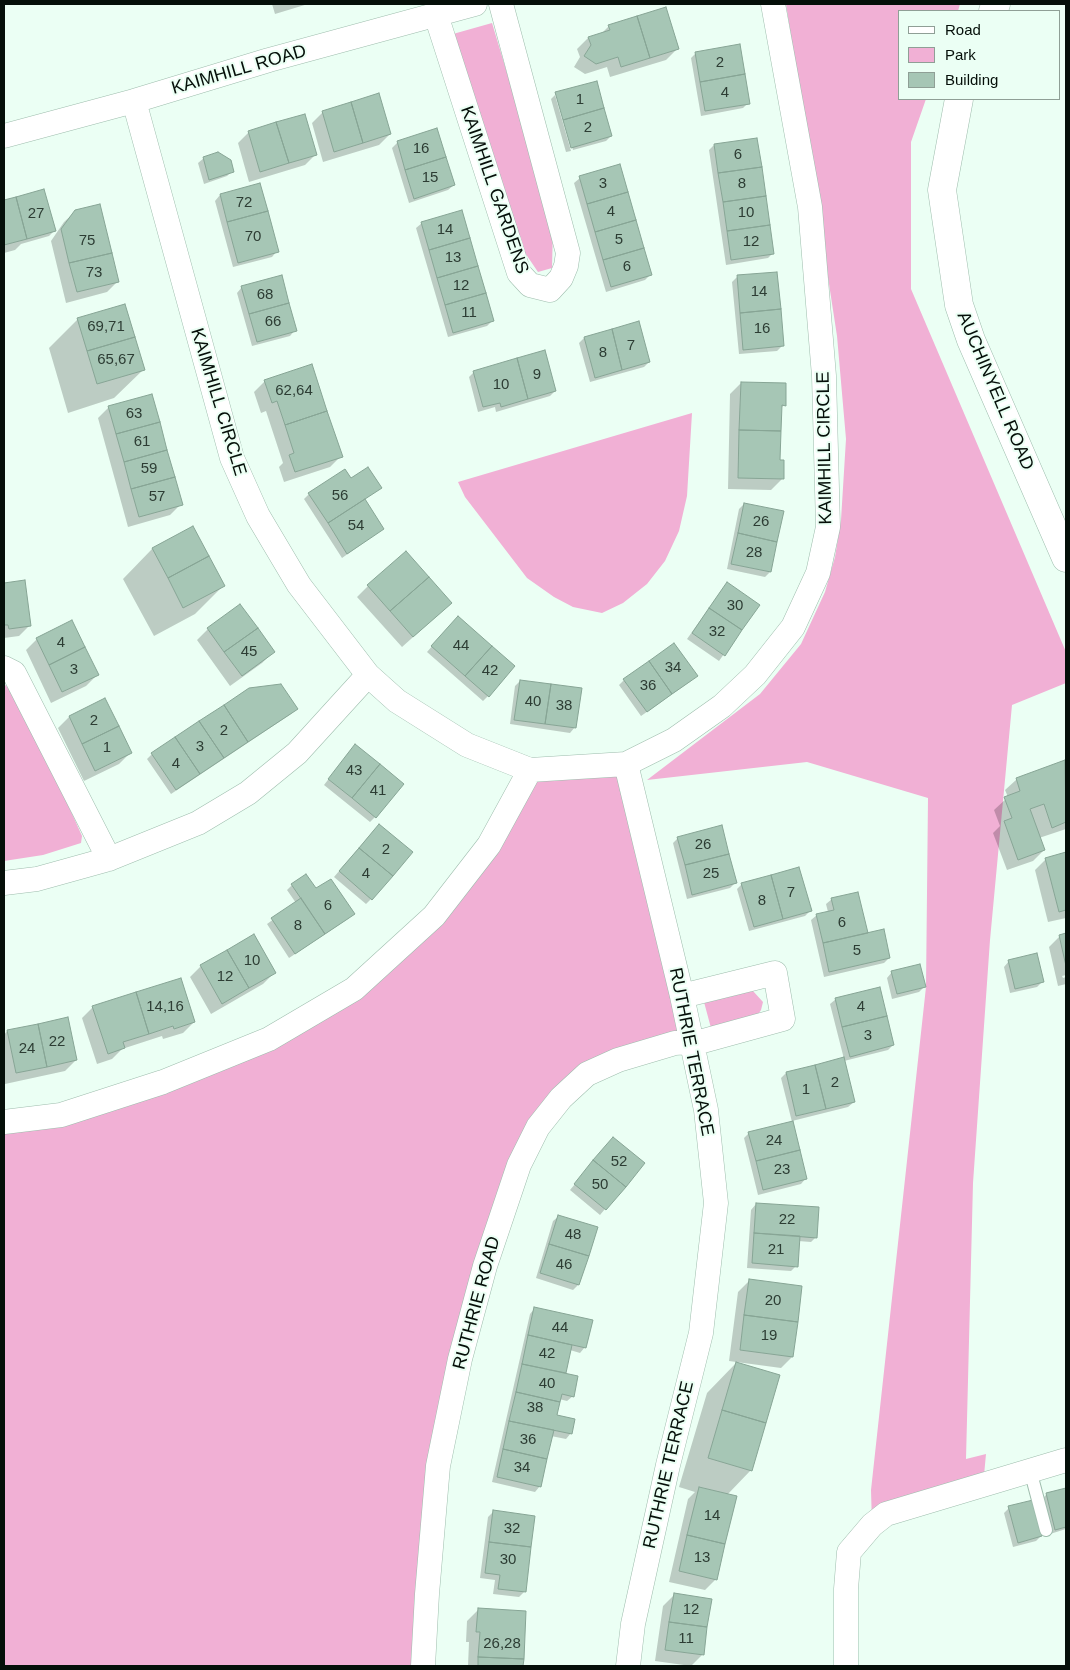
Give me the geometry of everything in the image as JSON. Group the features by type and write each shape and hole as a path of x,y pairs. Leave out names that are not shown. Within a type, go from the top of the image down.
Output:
{"street":[{"name":"KAIMHILL ROAD","path":"4,136 475,4"},
{"name":"KAIMHILL GARDENS","path":"436,15 518,273 530,285 550,290 561,278 566,266 568,253 501,4"},
{"name":"KAIMHILL CIRCLE","path":"134,101 232,458 258,516 299,585 368,675 397,701 467,745 530,770 626,764 682,734 722,706 755,676 794,627 818,573 828,527 824,376 810,207 773,4"},
{"name":"AUCHINYELL ROAD","path":"959,100 942,190 959,305 971,340 1066,558"},
{"path":"4,668 14,673 109,859"},
{"path":"4,883 37,880 109,859 198,823 248,793 297,754 368,675"},
{"name":"RUTHRIE TERRACE","path":"626,764 682,996 706,1110 716,1203 701,1333 666,1474 633,1624 628,1666"},
{"path":"4,1122 61,1115 163,1082 269,1039 354,989 434,916 489,845 530,770"},
{"name":"RUTHRIE ROAD","path":"423,1666 438,1466 460,1359 485,1266 519,1165 538,1127 561,1098 587,1074 618,1060 675,1043 702,1041 783,1019 774,973 682,996"},
{"path":"846,1666 846,1589 849,1552 872,1525 886,1514 1066,1460"}],"lane":[{"path":"1030,1470 1046,1530"}],"green space":[{"path":"786,4 960,4 958,10 898,10 898,100 926,100 911,142 911,289 1066,652 1066,683 1012,705 990,940 973,1183 966,1459 986,1454 983,1486 872,1525 871,1490 926,987 928,798 807,762 647,780 760,694 801,644 825,592 835,557 841,520 846,439 837,336"},
{"path":"492,23 553,226 552,268 538,272 515,238 453,34"},
{"path":"692,413 687,496 679,531 665,561 647,584 623,603 602,613 573,607 554,597 527,578 465,497 458,482"},
{"path":"4,684 13,692 28,715 82,836 81,843 43,855 4,861"},
{"path":"626,764 691,1042 618,1060 539,1127 460,1359 423,1666 4,1666 4,1122 269,1039 434,916 530,770"},
{"path":"753,991 763,1002 757,1016 711,1028 704,1002"}],"building":[{"path":"666,7 679,49 650,58 637,16"},
{"path":"637,16 650,58 621,67 618,57 596,64 584,56 591,45 588,37 610,30 608,25"},
{"path":"740,44 745,74 700,82 695,52"},
{"path":"745,74 750,104 705,111 700,82"},
{"path":"597,81 604,108 563,120 555,92"},
{"path":"379,93 391,134 363,143 351,102"},
{"path":"351,102 363,143 334,152 322,111"},
{"path":"604,108 612,136 571,148 563,120"},
{"path":"305,114 317,155 289,163 276,122"},
{"path":"276,122 289,163 260,172 248,131"},
{"path":"437,128 446,157 405,170 397,141"},
{"path":"757,138 762,167 718,173 714,144"},
{"path":"218,152 231,160 234,172 209,180 203,157"},
{"path":"446,157 455,185 414,199 405,170"},
{"path":"620,164 628,192 587,204 579,176"},
{"path":"762,167 766,196 723,202 718,173"},
{"path":"260,183 268,211 227,222 220,194"},
{"path":"44,189 56,231 27,239 16,197"},
{"path":"628,192 636,220 595,232 587,204"},
{"path":"766,196 770,225 727,231 723,202"},
{"path":"16,197 27,239 4,245 4,200"},
{"path":"100,204 112,253 69,263 61,229 75,210"},
{"path":"462,210 470,238 429,250 421,222"},
{"path":"268,211 279,252 238,263 227,222"},
{"path":"636,220 644,248 603,260 595,232"},
{"path":"770,225 774,254 731,260 727,231"},
{"path":"470,238 478,266 437,278 429,250"},
{"path":"644,248 652,275 611,287 603,260"},
{"path":"112,253 119,282 77,292 69,263"},
{"path":"478,266 486,293 445,305 437,278"},
{"path":"777,272 781,309 740,313 737,275"},
{"path":"282,275 289,303 249,314 241,286"},
{"path":"486,293 494,321 453,333 445,305"},
{"path":"289,303 297,331 257,342 249,314"},
{"path":"125,304 135,337 87,351 77,318"},
{"path":"781,309 784,346 743,350 740,313"},
{"path":"639,321 650,362 622,370 612,329"},
{"path":"612,329 622,370 595,378 584,337"},
{"path":"135,337 145,370 97,384 87,351"},
{"path":"545,350 556,391 528,399 517,358"},
{"path":"517,358 528,399 501,407 500,403 483,407 473,371"},
{"path":"312,364 327,411 285,425 277,401 272,403 264,380"},
{"path":"741,382 786,383 786,406 782,405 781,431 739,430"},
{"path":"152,394 160,422 116,434 108,406"},
{"path":"327,411 343,457 295,472 289,455 294,453 285,425"},
{"path":"160,422 167,450 124,462 116,434"},
{"path":"739,430 781,431 780,460 784,460 784,479 738,478"},
{"path":"167,450 175,477 131,489 124,462"},
{"path":"368,467 382,488 328,523 308,493 345,469 351,478"},
{"path":"175,477 183,505 139,517 131,489"},
{"path":"365,499 384,529 347,554 328,523"},
{"path":"744,503 784,511 777,542 738,533"},
{"path":"193,526 209,556 168,578 152,548"},
{"path":"738,533 777,542 771,572 731,564"},
{"path":"406,551 429,577 390,611 367,585"},
{"path":"209,556 225,586 183,608 168,578"},
{"path":"429,577 452,603 413,637 390,611"},
{"path":"25,580 31,626 9,629 8,625 4,625 4,583"},
{"path":"727,582 760,605 742,630 709,608"},
{"path":"240,604 258,628 224,652 207,628"},
{"path":"709,608 742,630 725,656 692,633"},
{"path":"458,616 492,646 465,676 431,646"},
{"path":"72,620 85,647 49,665 36,638"},
{"path":"258,628 275,652 242,676 224,652"},
{"path":"674,643 698,676 672,694 649,661"},
{"path":"492,646 515,666 489,697 465,676"},
{"path":"85,647 99,675 62,692 49,665"},
{"path":"649,661 672,694 647,712 623,679"},
{"path":"520,680 551,684 545,724 514,720"},
{"path":"281,684 298,709 248,742 224,705 249,688"},
{"path":"551,684 582,688 576,728 545,724"},
{"path":"105,698 119,726 82,744 69,716"},
{"path":"224,705 248,742 224,758 199,721"},
{"path":"199,721 224,758 200,774 175,737"},
{"path":"119,726 132,753 95,771 82,744"},
{"path":"175,737 200,774 176,790 151,753"},
{"path":"355,744 380,764 352,798 328,779"},
{"path":"1065,760 1066,822 1052,828 1044,804 1030,809 1045,850 1018,860 1004,821 1012,818 1004,797 1020,791 1016,778"},
{"path":"380,764 404,784 376,818 352,798"},
{"path":"379,824 413,852 393,876 359,848"},
{"path":"722,825 729,854 685,865 677,837"},
{"path":"359,848 393,876 372,900 339,871"},
{"path":"1066,852 1066,910 1059,912 1045,858"},
{"path":"729,854 737,883 692,895 685,865"},
{"path":"799,867 812,911 783,919 771,875"},
{"path":"306,874 316,888 331,879 355,914 325,934 291,884"},
{"path":"771,875 783,919 754,927 741,883"},
{"path":"858,892 868,933 823,943 816,914 834,910 831,898"},
{"path":"301,898 325,934 295,954 271,918"},
{"path":"884,929 890,958 829,972 823,943"},
{"path":"1066,933 1066,966 1059,935"},
{"path":"254,934 276,973 249,988 227,950"},
{"path":"227,950 249,988 222,1004 200,965"},
{"path":"1037,953 1044,982 1015,989 1008,960"},
{"path":"920,964 926,987 897,994 891,971"},
{"path":"181,978 195,1022 174,1029 173,1026 149,1034 136,992"},
{"path":"880,987 887,1016 842,1027 835,998"},
{"path":"136,992 149,1034 123,1042 125,1048 108,1054 92,1006"},
{"path":"887,1016 894,1045 850,1057 842,1027"},
{"path":"68,1017 77,1060 47,1067 38,1024"},
{"path":"38,1024 47,1067 16,1073 7,1030"},
{"path":"844,1057 855,1102 826,1109 815,1065"},
{"path":"815,1065 826,1109 796,1116 786,1072"},
{"path":"793,1121 800,1150 756,1161 748,1132"},
{"path":"613,1137 645,1163 626,1187 593,1160"},
{"path":"800,1150 807,1179 763,1190 756,1161"},
{"path":"593,1160 626,1187 606,1210 574,1184"},
{"path":"756,1203 819,1207 817,1238 754,1233"},
{"path":"558,1215 598,1227 589,1256 549,1244"},
{"path":"754,1233 800,1236 798,1267 752,1263"},
{"path":"549,1244 589,1256 579,1285 540,1273"},
{"path":"749,1279 802,1286 798,1322 744,1315"},
{"path":"534,1307 593,1320 586,1348 528,1335"},
{"path":"744,1315 798,1322 793,1357 740,1350"},
{"path":"528,1335 572,1345 566,1373 522,1364"},
{"path":"736,1362 780,1375 766,1423 722,1410"},
{"path":"522,1364 578,1376 574,1397 562,1394 560,1402 516,1392"},
{"path":"516,1392 560,1402 557,1415 575,1419 572,1434 509,1421"},
{"path":"722,1410 766,1423 752,1471 708,1458"},
{"path":"509,1421 554,1430 547,1459 503,1449"},
{"path":"503,1449 547,1459 541,1487 497,1477"},
{"path":"699,1487 737,1496 725,1544 687,1535"},
{"path":"1066,1488 1066,1527 1055,1530 1046,1493"},
{"path":"1033,1500 1042,1536 1018,1543 1008,1506"},
{"path":"493,1510 535,1516 531,1547 489,1542"},
{"path":"687,1535 725,1544 717,1580 679,1571"},
{"path":"489,1542 531,1547 526,1592 498,1589 500,1575 485,1573"},
{"path":"674,1593 712,1599 707,1627 669,1622"},
{"path":"478,1608 526,1611 524,1659 478,1657 480,1632 476,1632"},
{"path":"669,1622 707,1627 704,1655 665,1650"},
{"path":"478,1657 524,1659 523,1666 478,1666"}]}
